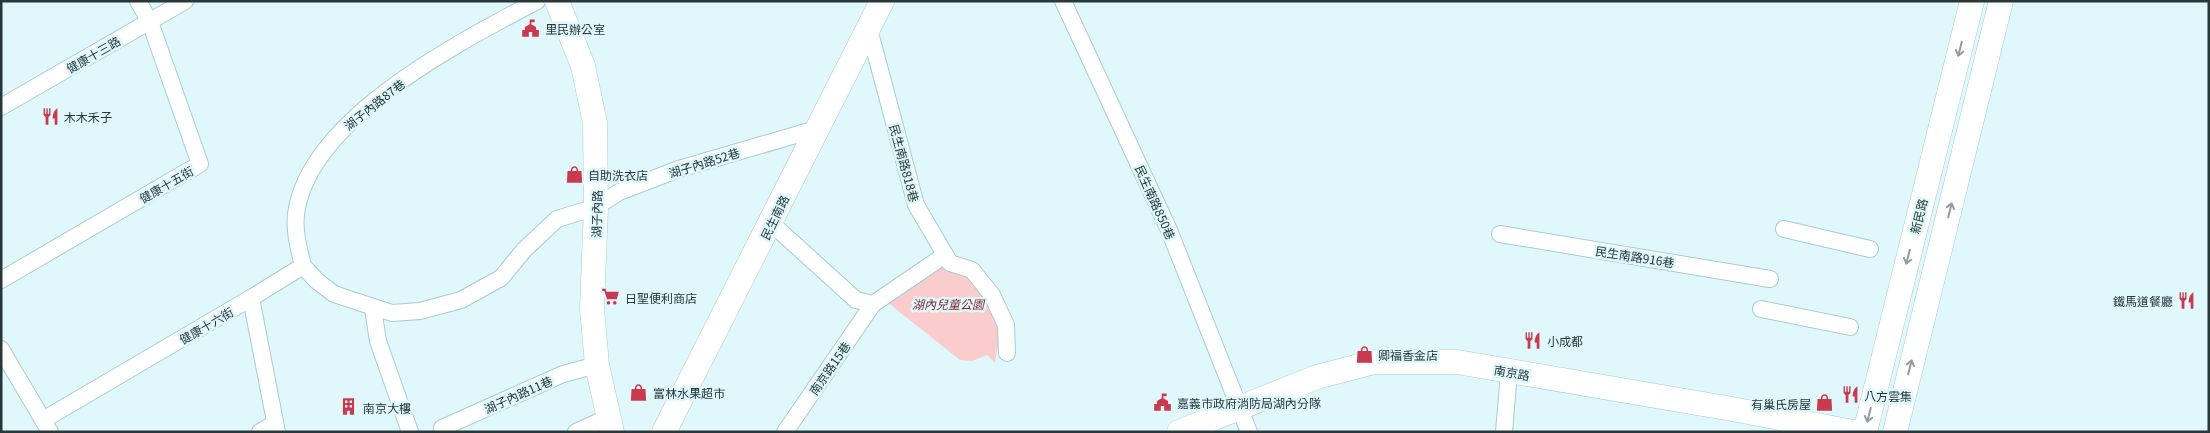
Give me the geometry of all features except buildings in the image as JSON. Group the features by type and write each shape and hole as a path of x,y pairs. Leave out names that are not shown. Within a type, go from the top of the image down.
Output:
{"street":[{"path":"138,1 150,22"},
{"name":"健康十三路","path":"1,107 185,1"},
{"name":"湖子內路87巷","path":"303,266 296,232 296,213 315,162 335,136 368,106 424,66 536,1"},
{"name":"湖子內路","path":"558,1 582,66 595,123 596,207 592,309 597,365 611,425"},
{"name":"民生南路","path":"664,432 882,1"},
{"name":"民生南路850巷","path":"1063,1 1169,230 1249,432"},
{"name":"新民路","path":"1864,432 1972,1"},
{"path":"1895,432 2001,1"},
{"name":"健康十五街","path":"1,280 200,164 150,22"},
{"name":"民生南路818巷","path":"865,34 872,40 916,205 950,263 972,270 992,295 1006,325 1007,353"},
{"name":"湖子內路52巷","path":"303,266 317,281 334,294 373,309 392,313 420,311 461,300 501,278 524,250 557,219 596,207 619,192 678,169 816,129"},
{"path":"771,223 856,300 873,304"},
{"path":"1784,229 1870,249"},
{"name":"民生南路916巷","path":"1500,234 1770,279"},
{"name":"南京路15巷","path":"785,432 873,304 945,255"},
{"path":"251,298 303,266"},
{"name":"健康十六街","path":"47,426 251,298 276,428"},
{"path":"373,309 378,340 410,432"},
{"path":"1761,309 1850,327"},
{"path":"1,349 47,426"},
{"name":"南京路","path":"1180,432 1317,377 1374,362 1458,362 1732,408 1853,432"},
{"name":"湖子內路11巷","path":"442,428 563,374 597,365"},
{"path":"1504,432 1510,372"},
{"path":"576,432 611,425"},
{"path":"260,432 276,428"}],"green space":[{"name":"湖內兒童公園","path":"943,264 969,273 990,299 1001,327 995,363 987,355 972,361 960,360 887,302"}],"place":[{"name":"里民辦公室","path":"531,28"},
{"name":"木木禾子","path":"50,116"},
{"name":"自助洗衣店","path":"574,174"},
{"name":"日聖便利商店","path":"611,297"},
{"name":"鐵馬道餐廳","path":"2187,300"},
{"name":"小成都","path":"1533,340"},
{"name":"卿福香金店","path":"1364,354"},
{"name":"富林水果超市","path":"639,392"},
{"name":"八方雲集","path":"1850,395"},
{"name":"嘉義市政府消防局湖內分隊","path":"1163,402"},
{"name":"有巢氏房屋","path":"1825,403"},
{"name":"南京大樓","path":"349,407"}]}
